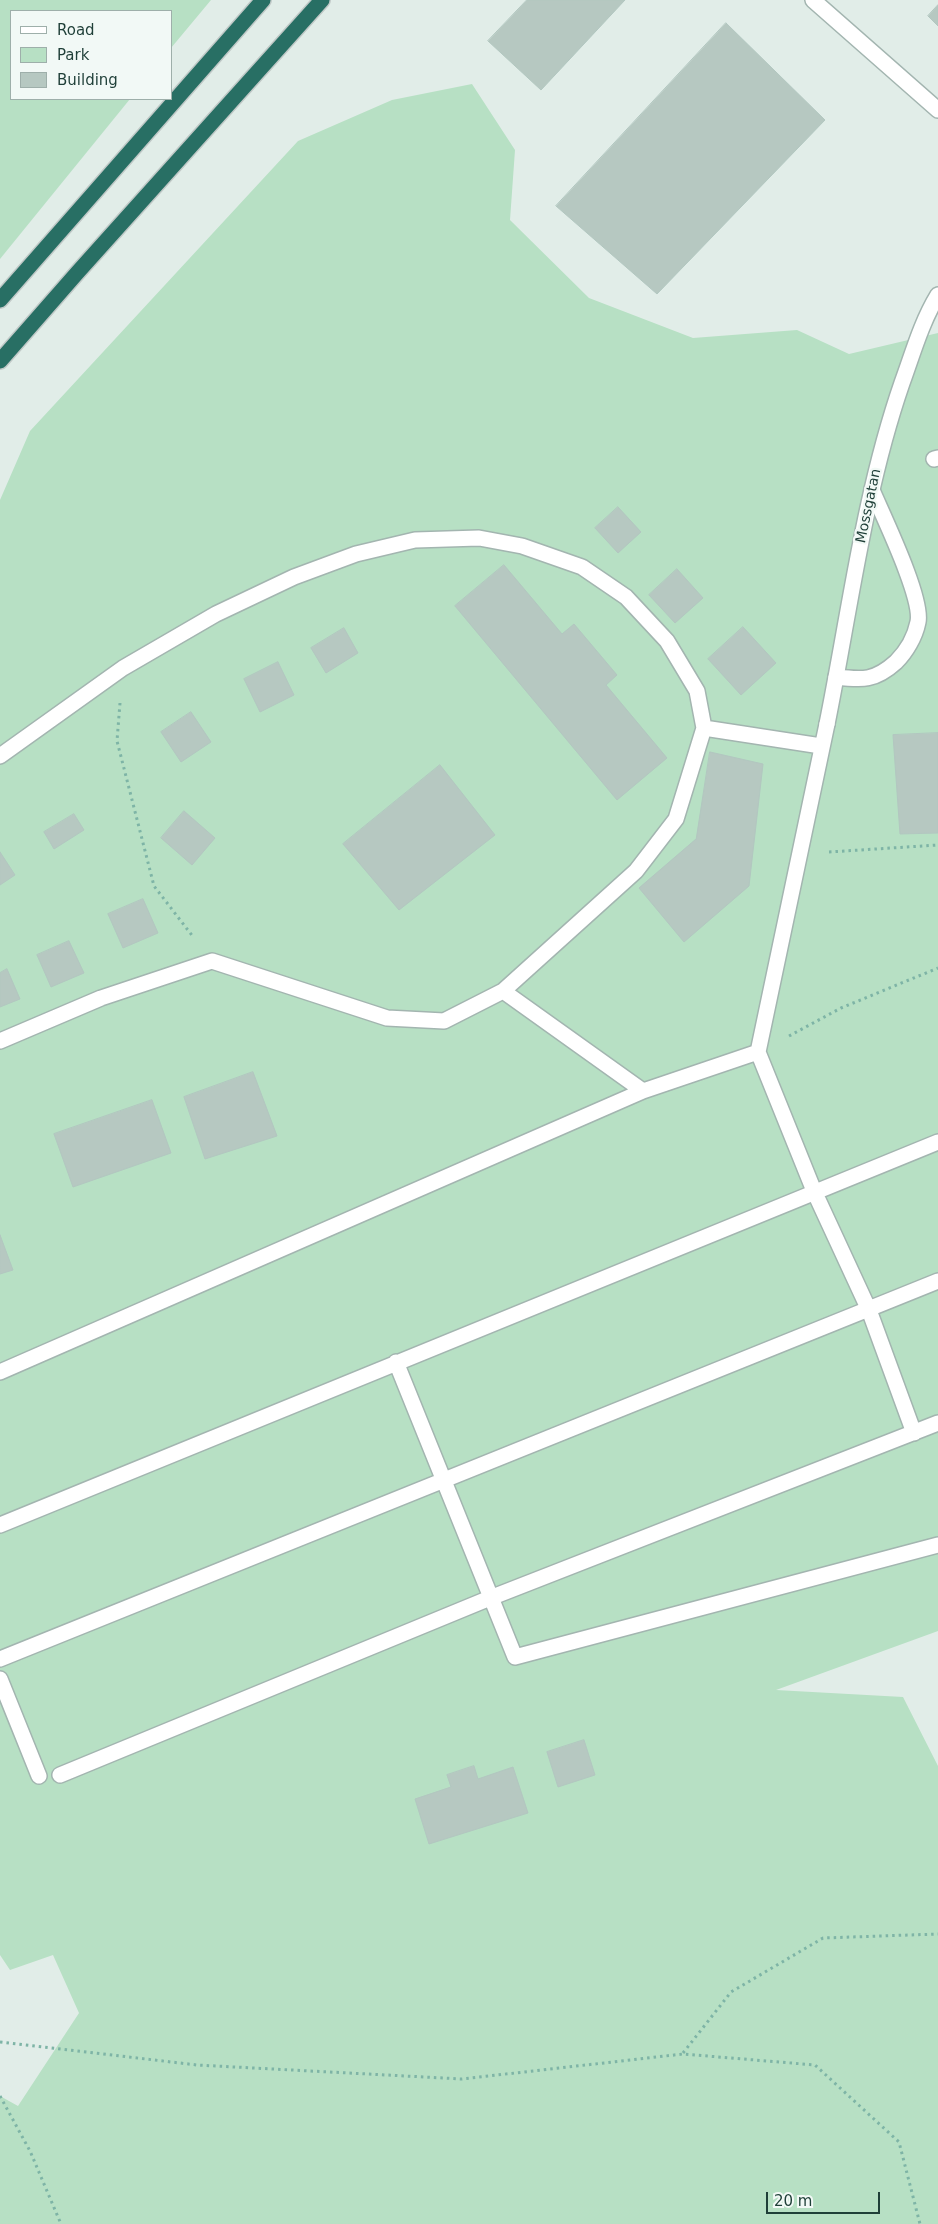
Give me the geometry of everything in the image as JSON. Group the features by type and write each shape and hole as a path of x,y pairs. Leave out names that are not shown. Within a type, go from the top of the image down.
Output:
{"highway":[{"path":"0,300 264,0"},
{"path":"0,361 322,0"}],"street":[{"path":"813,0 938,110"},
{"name":"Mossgatan","path":"758,1052 827,724 880,452 925,317 938,295"},
{"path":"836,676 862,680 883,674 906,652 918,621 914,589 872,490"},
{"path":"0,756 123,668 216,614 294,578 356,554 415,540 479,538 522,546 582,567 626,597 666,641 697,691 704,728 676,819 636,871 503,992 444,1021 387,1018 212,960 101,998 0,1041"},
{"path":"704,728 821,746"},
{"path":"503,992 643,1091"},
{"path":"0,1372 643,1091 758,1052 814,1191 869,1310 914,1433"},
{"path":"0,1525 814,1191 938,1142"},
{"path":"0,1659 938,1281"},
{"path":"396,1362 515,1657 938,1545"},
{"path":"60,1775 490,1598 938,1423"},
{"path":"0,1679 39,1776"}],"path":[{"path":"123,668 117,741 154,886 212,960"},
{"path":"799,854 938,845"},
{"path":"758,1052 841,1008 938,968"},
{"path":"683,2054 730,1992 823,1938 938,1934"},
{"path":"0,2042 197,2065 462,2079 683,2054 814,2065 899,2142 920,2224"},
{"path":"0,2096 30,2151 61,2224"}],"green space":[{"path":"0,0 211,0 172,47 172,10 10,10 10,100 129,100 0,259"},
{"path":"472,84 515,150 510,220 589,298 693,338 797,330 849,354 938,333 938,1631 776,1690 903,1697 938,1766 938,2224 0,2224 0,2096 18,2106 79,2013 53,1955 10,1970 0,1955 0,500 30,431 298,141 392,100"}],"building":[{"path":"527,0 625,0 541,90 488,41"},
{"path":"938,5 938,26 928,16"},
{"path":"726,23 825,120 657,294 556,206"},
{"path":"618,507 641,532 618,553 595,528"},
{"path":"504,565 562,634 574,624 617,675 606,685 667,758 617,800 455,606"},
{"path":"677,569 703,598 675,623 649,595"},
{"path":"743,627 776,663 741,695 708,659"},
{"path":"344,628 358,653 326,673 311,648"},
{"path":"278,662 294,695 260,712 244,679"},
{"path":"191,712 211,742 181,762 161,732"},
{"path":"938,733 938,833 900,834 893,735"},
{"path":"710,752 763,764 749,886 684,942 639,888 696,839"},
{"path":"440,765 495,835 399,910 343,844"},
{"path":"184,811 215,838 192,865 161,838"},
{"path":"74,814 84,830 54,849 44,832"},
{"path":"0,852 15,875 0,885"},
{"path":"143,899 158,933 123,948 108,914"},
{"path":"69,941 84,973 51,987 37,955"},
{"path":"7,969 20,999 0,1007 0,973"},
{"path":"253,1072 277,1136 205,1159 184,1097"},
{"path":"152,1100 171,1153 73,1187 54,1134"},
{"path":"0,1235 13,1270 0,1274"},
{"path":"584,1740 595,1775 558,1787 547,1752"},
{"path":"474,1766 478,1779 513,1767 528,1813 429,1844 415,1799 451,1787 447,1775"}]}
